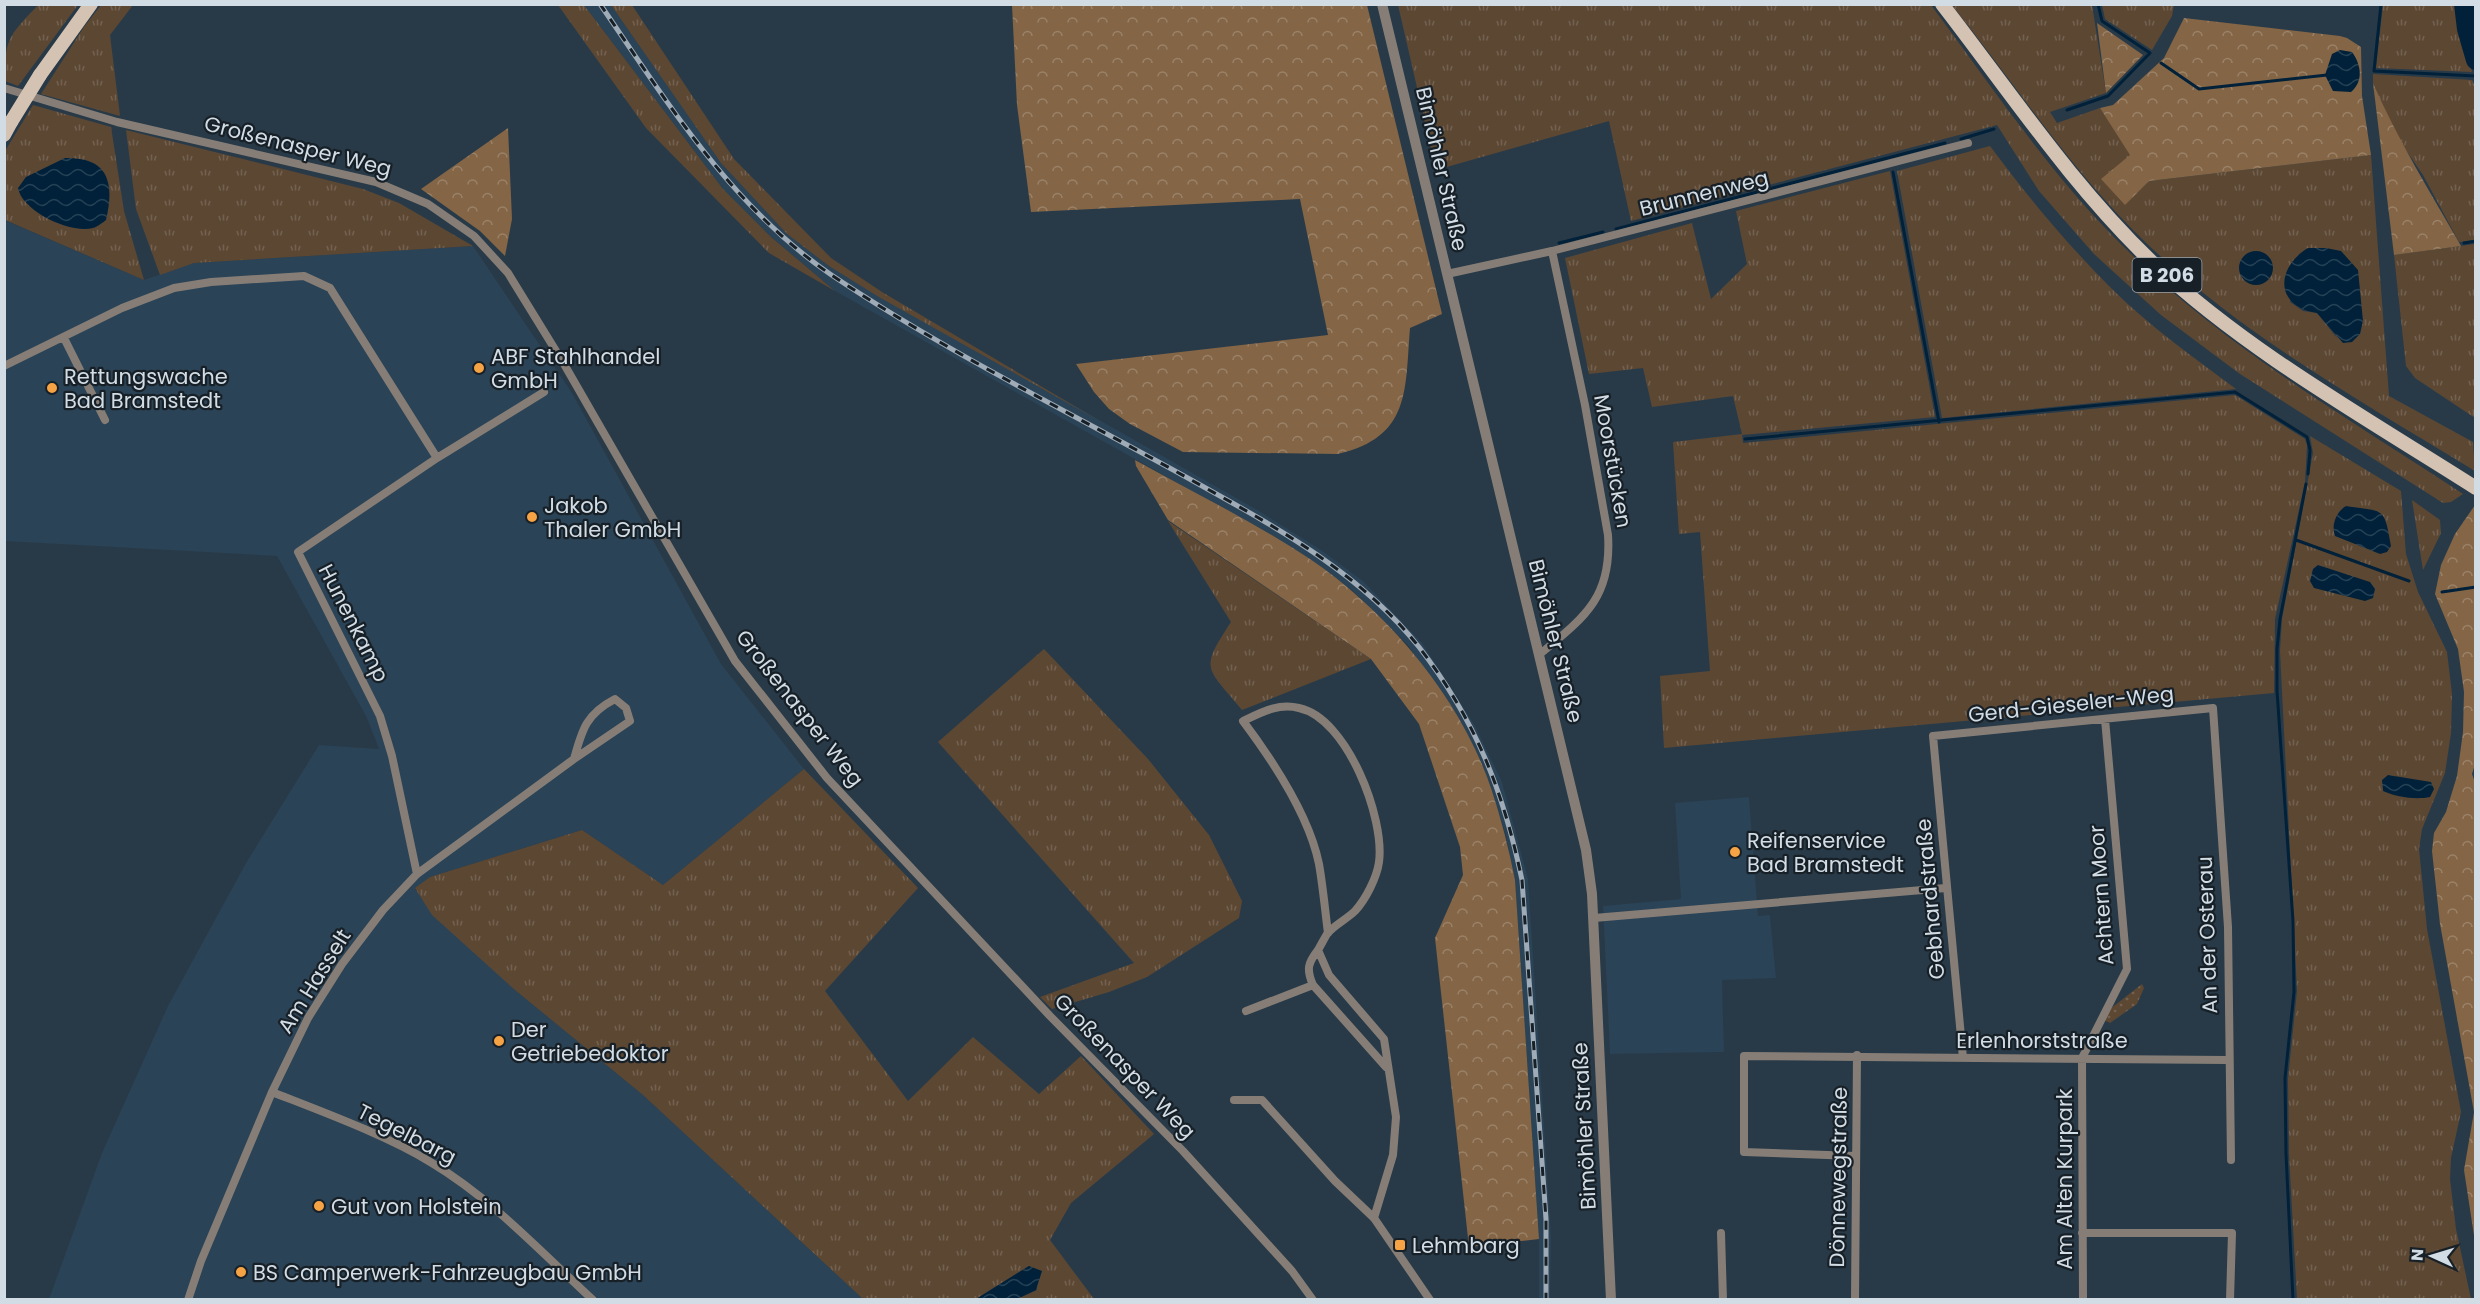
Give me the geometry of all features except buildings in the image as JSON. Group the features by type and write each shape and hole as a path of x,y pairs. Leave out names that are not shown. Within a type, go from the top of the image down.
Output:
{"main road":[{"path":"8,128 40,75 91,4"},
{"name":"B 206","path":"1942,4 2075,180 2155,264 2194,299 2254,344 2475,488"}],"street":[{"name":"Bimöhler Straße","path":"1382,4 1586,850 1594,918 1611,1299"},
{"name":"Großenasper Weg","path":"4,87 117,122 376,182 428,204 474,236 508,273 564,364 735,661 827,778 1050,1016 1183,1151 1292,1271 1313,1299"},
{"name":"Brunnenweg","path":"1447,274 1552,250 1968,143"},
{"name":"Moorstücken","path":"1540,654 1595,602 1606,580 1610,557 1588,417 1552,250"},
{"path":"4,366 122,308 174,288 211,282 304,276 330,288 437,458"},
{"path":"64,338 105,420"},
{"name":"Hunenkamp","path":"417,874 392,756 380,716 298,552 437,458 544,392"},
{"name":"Am Hasselt","path":"188,1299 200,1264 272,1092 308,1018 342,964 383,910 417,874 574,759 630,721 626,708 615,699 599,707 584,727 574,759"},
{"path":"1328,933 1318,861 1296,803 1262,746 1243,721 1264,710 1282,706 1302,708 1323,722 1344,745 1372,799 1378,834 1379,862 1369,890 1355,910 1328,933 1308,962 1307,972 1313,985 1386,1067"},
{"name":"Gerd-Gieseler-Weg","path":"1933,736 2213,708"},
{"name":"An der Osterau","path":"2213,708 2228,927 2231,1161"},
{"name":"Achtern Moor","path":"2082,1058 2127,969 2105,719"},
{"name":"Gebhardstraße","path":"1933,736 1963,1058"},
{"path":"1594,918 1946,888"},
{"path":"1318,950 1329,975 1384,1039 1386,1067 1396,1117 1393,1155 1374,1218"},
{"path":"1245,1011 1313,985"},
{"name":"Erlenhorststraße","path":"1856,1156 1744,1152 1744,1056 1857,1055 2228,1060"},
{"name":"Dönnewegstraße","path":"1854,1299 1857,1055"},
{"name":"Am Alten Kurpark","path":"2082,1058 2083,1299"},
{"name":"Tegelbarg","path":"272,1092 343,1120 431,1162 470,1189 594,1299"},
{"path":"1234,1100 1262,1100 1335,1180 1374,1218 1430,1299"},
{"path":"1721,1233 1723,1299"},
{"path":"2082,1233 2232,1233 2230,1299"}],"shaded area":[{"path":"584,5 611,5 721,163 787,234 829,266 1259,511 1321,550 1363,581 1422,643 1475,726 1502,782 1528,879 1551,1237 1550,1299 1539,1299 1539,1239 1515,880 1506,836 1490,785 1464,731 1408,645 1352,590 1251,524 835,291 771,237 723,189"},
{"path":"4,220 144,280 194,263 473,246 572,393 721,664 804,769 663,885 582,830 430,877 415,889 515,990 643,1095 863,1299 49,1299 102,1153 168,1006 246,863 319,745 379,749 367,718 277,556 5,541"},
{"path":"1749,797 1758,916 1770,915 1776,978 1722,980 1724,1052 1610,1054 1603,906 1681,899 1675,803"}],"green space":[{"path":"39,4 78,5 18,86 5,81 8,46 15,31"},
{"path":"2102,4 2174,5 2172,16 2152,50 2105,19"},
{"path":"101,5 133,5 110,35 120,116 41,94"},
{"path":"558,5 584,5 723,189 771,237 835,291 769,253 646,128"},
{"path":"611,5 632,5 734,159 831,258 882,292 1098,420 879,297 829,266 787,234 721,163"},
{"path":"1012,5 1367,5 1442,314 1410,328 1407,371 1400,408 1392,423 1379,436 1362,446 1338,454 1183,452 1130,424 1109,409 1094,392 1076,364 1328,335 1300,199 1031,212 1017,105"},
{"path":"1398,5 1931,5 2048,162 2099,221 2164,285 2245,350 2463,494 2451,502 2443,503 2240,374 2161,315 2094,254 2039,191 1997,125 1631,221 1609,121 1436,170"},
{"path":"1952,5 2092,5 2106,93 2050,112 2057,123 2100,108 2149,181 2371,155 2389,396 2473,442 2475,471 2297,361 2254,332 2172,267 2134,231 2085,178","holes":["2299,254 2337,338 2317,313 2303,311 2290,302"]},
{"path":"2383,5 2457,5 2472,72 2376,68"},
{"path":"2184,18 2340,36 2361,47 2362,96 2371,155 2149,181 2125,205 2101,179 2130,155 2100,108 2113,105 2164,58"},
{"path":"2097,23 2143,55 2106,93"},
{"path":"2373,74 2472,80 2476,89 2475,240 2459,242 2423,175 2397,137 2373,83"},
{"path":"2373,83 2426,186 2461,246 2394,255"},
{"path":"33,105 111,127 124,211 144,280 5,220 5,151"},
{"path":"508,128 512,219 505,256 480,231 421,189"},
{"path":"126,130 363,189 399,203 473,246 194,263 160,275 136,209"},
{"path":"1990,146 2048,219 2111,288 2156,328 2236,389 1942,418 1897,171"},
{"path":"1890,171 1935,417 1742,435 1743,443 2235,395 2305,439 2307,445 2305,482 2275,619 2274,693 1664,748 1660,676 1710,671 1700,532 1679,534 1673,442 1742,434 1733,396 1652,407 1643,368 1589,374 1565,258 1692,223 1711,299 1747,264 1736,211"},
{"path":"2475,244 2475,418 2415,378 2406,366 2394,255"},
{"path":"2310,436 2401,491 2406,554 2418,592 2447,652 2452,694 2451,733 2445,773 2422,829 2419,849 2427,929 2461,1112 2451,1158 2450,1179 2456,1229 2471,1299 2297,1299 2289,1154 2288,1079 2297,991 2280,651 2282,619 2313,453"},
{"path":"1135,460 1267,532 1339,580 1367,604 1418,659 1461,721 1478,754 1491,788 1515,880 1539,1239 1469,1247 1435,938 1463,875 1460,847 1419,724 1371,659 1168,520 1136,466"},
{"path":"2412,500 2440,520 2441,533 2423,570"},
{"path":"2475,505 2476,761 2472,774 2476,785 2475,1242 2464,1170 2474,1112 2440,924 2432,851 2434,833 2446,812 2457,776 2463,732 2464,692 2458,649 2435,594 2441,565 2455,534"},
{"path":"1168,521 1371,659 1242,710 1214,676 1211,668 1214,650 1231,622"},
{"path":"1044,649 1148,759 1209,835 1242,901 1239,918 1147,977 1109,992 1052,1009 1040,997 1134,963 938,742"},
{"path":"804,769 918,888 825,991 908,1101 973,1037 1039,1094 1081,1056 1154,1134 1071,1203 1050,1240 1094,1299 1017,1299 1037,1290 1029,1266 976,1299 863,1299 643,1095 515,990 432,915 415,888 430,877 582,830 663,885"},
{"path":"2142,984 2144,988 2137,1004 2110,1023 2104,1020 2110,1009"}],"water":[{"path":"2340,50 2352,52 2359,67 2358,83 2351,92 2333,91 2325,75 2332,54"},
{"path":"65,158 91,162 105,174 108,183 109,206 106,220 95,227 83,229 60,224 37,212 21,197 18,188 26,177"},
{"path":"2308,248 2341,251 2358,270 2363,321 2360,334 2352,342 2343,343 2317,313 2293,303 2287,295 2284,286 2285,276 2297,256"},
{"path":"2256,251 2268,256 2273,268 2268,280 2256,285 2244,280 2239,268 2244,256"},
{"path":"2346,506 2376,511 2384,517 2391,546 2387,552 2380,554 2335,536 2335,519"},
{"path":"2318,565 2370,582 2375,589 2373,598 2365,601 2314,588 2310,581 2313,569"},
{"path":"2388,775 2431,782 2434,789 2430,797 2424,798 2394,795 2383,791 2382,780"},
{"path":"1029,1266 1042,1271 1036,1290 1017,1299 976,1299"}],"waterway":[{"path":"2067,110 2108,96 2150,53 2102,21 2098,4"},
{"path":"2381,4 2374,71 2476,76"},
{"path":"2464,4 2467,29 2476,60"},
{"path":"2161,63 2199,89 2327,75"},
{"path":"1961,139 1994,129"},
{"path":"1616,229 1945,143"},
{"path":"1893,172 1939,422"},
{"path":"1559,243 1603,232"},
{"path":"2464,243 2476,241"},
{"path":"1745,439 2235,392 2307,437 2310,450 2308,474"},
{"path":"2293,1300 2285,1078 2294,992 2293,921 2277,691 2277,649 2280,619 2306,484"},
{"path":"2296,540 2409,581"},
{"path":"2442,592 2476,587"}],"railway":[{"path":"600,4 676,115 703,150 731,185 794,247 830,274 917,328 1281,531 1341,572 1369,595 1419,647 1456,702 1485,757 1506,816 1522,880 1546,1219 1546,1300"}],"place":[{"name":"ABF Stahlhandel GmbH","path":"479,368"},
{"name":"Rettungswache Bad Bramstedt","path":"52,388"},
{"name":"Jakob Thaler GmbH","path":"532,517"},
{"name":"Reifenservice Bad Bramstedt","path":"1735,852"},
{"name":"Der Getriebedoktor","path":"499,1041"},
{"name":"Gut von Holstein","path":"319,1206"},
{"name":"Lehmbarg","path":"1400,1245"},
{"name":"BS Camperwerk-Fahrzeugbau GmbH","path":"241,1272"}]}
